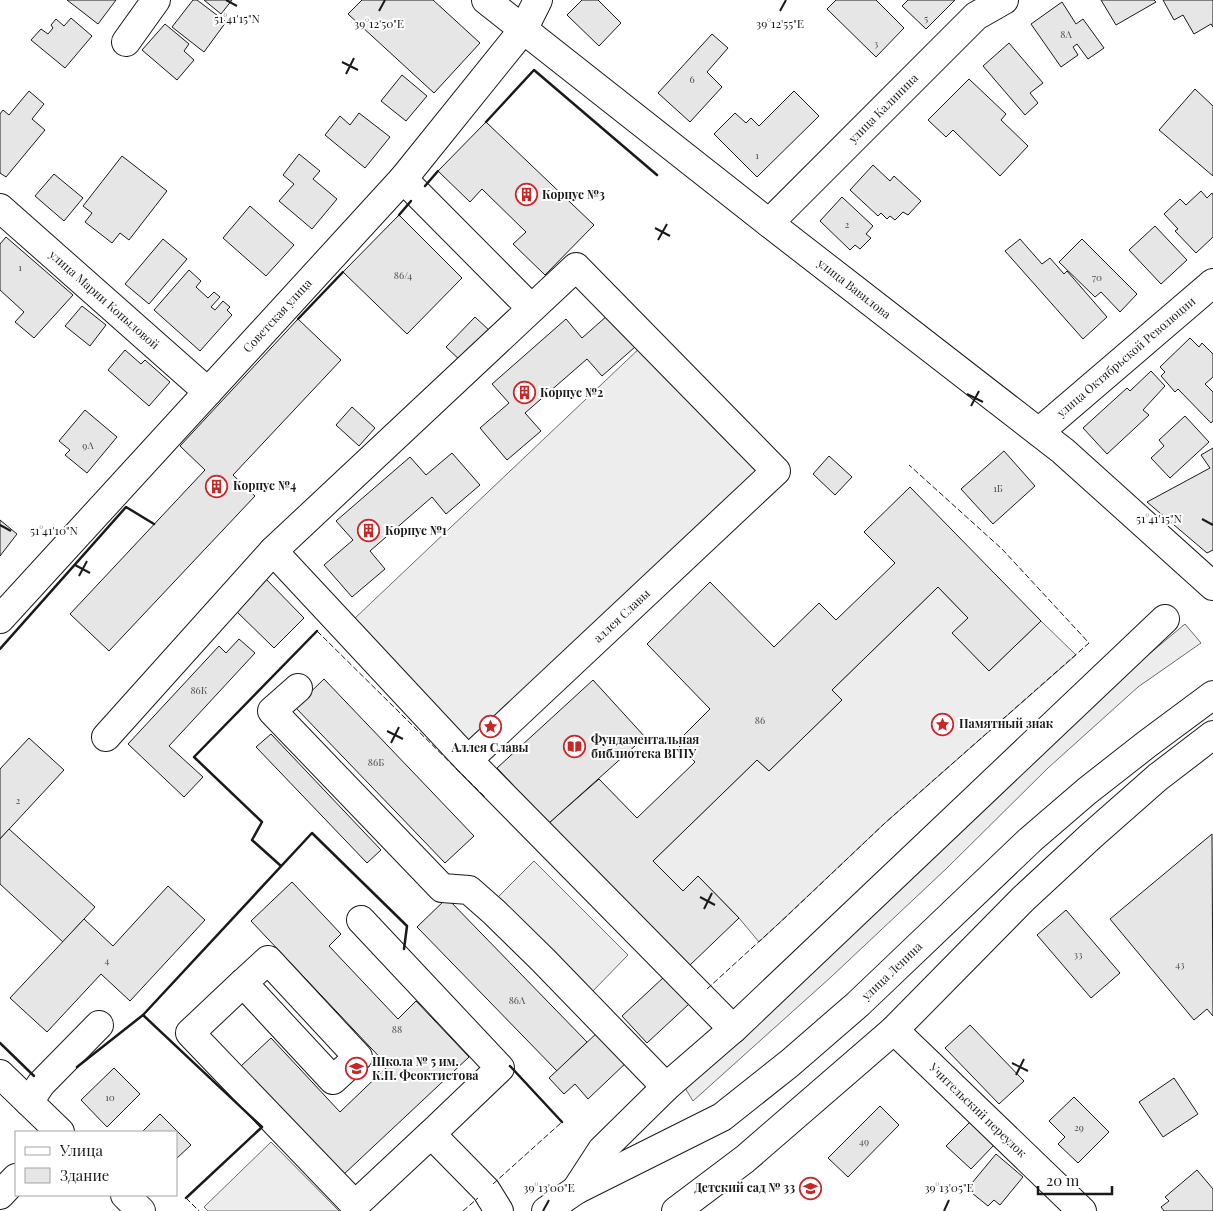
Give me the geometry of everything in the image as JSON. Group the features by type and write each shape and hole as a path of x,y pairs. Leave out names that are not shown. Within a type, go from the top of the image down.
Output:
{"street":[{"path":"126,42 156,0"},
{"name":"улица Вавилова","path":"486,0 1063,451 1213,586"},
{"name":"Советская улица","path":"0,619 403,179 523,30 538,0"},
{"name":"улица Калинина","path":"769,223 976,16 1004,0"},
{"path":"106,737 273,550 531,308 403,179"},
{"name":"улица Марии Копыловой","path":"0,208 208,392"},
{"name":"аллея Славы","path":"468,760 776,471 576,267 531,308"},
{"name":"улица Октябрьской Революции","path":"1039,432 1213,283"},
{"path":"273,550 468,760 733,1029"},
{"path":"576,1190 602,1150 666,1087 733,1029 1165,619"},
{"path":"298,688 272,711 442,888 469,890 494,912 666,1087"},
{"name":"улица Ленина","path":"546,1211 576,1190 722,1117 858,1004 1030,840 1087,791 1213,694"},
{"path":"676,1211 745,1159 894,1030 1023,899 1091,836 1158,777 1213,735"},
{"path":"243,983 190,1033 355,1205 500,1068 361,920"},
{"path":"29,1102 41,1084 100,1025"},
{"name":"Учительский переулок","path":"894,1030 1082,1211"},
{"path":"0,1074 59,1131"},
{"path":"431,1134 486,1190 499,1211"},
{"path":"0,1195 15,1179"},
{"path":"125,1196 141,1211"}],"shaded area":[{"path":"643,345 775,482 485,758 353,620"},
{"path":"938,587 968,618 953,633 989,671 1041,621 1076,655 885,823 759,942 739,918 698,876 683,891 653,861 757,760 769,771 842,700 832,690"},
{"path":"1185,624 1201,643 1138,687 1048,768 947,868 831,977 693,1101 685,1088 1124,675"},
{"path":"534,861 628,955 591,993 497,898"},
{"path":"271,1142 339,1211 208,1211 204,1207"}],"building":[{"path":"67,0 116,0 98,24"},
{"path":"193,0 197,0 226,22 204,52 172,27"},
{"path":"204,0 232,0 221,14"},
{"path":"362,0 433,0 480,43 434,93 348,14"},
{"path":"582,0 598,0 621,23 599,46 567,15"},
{"path":"836,0 876,0 904,28 876,57 827,9"},
{"path":"908,0 955,0 926,29 902,6"},
{"path":"1101,0 1154,0 1156,2 1116,25"},
{"path":"1163,0 1213,0 1213,27 1211,24 1194,34 1183,15 1174,20"},
{"path":"1062,2 1076,24 1083,19 1104,48 1088,59 1077,44 1073,47 1078,55 1061,67 1031,24"},
{"path":"71,18 92,36 65,68 31,40 41,29 48,34 53,28 51,25 56,19 64,26"},
{"path":"165,24 189,44 184,51 194,60 177,80 142,50"},
{"path":"712,34 728,48 707,72 722,87 690,122 658,93"},
{"path":"1009,43 1043,83 1030,93 1038,103 1025,115 983,66"},
{"path":"402,75 427,96 406,121 381,101"},
{"path":"969,79 1006,114 1001,120 1028,146 1000,176 953,130 946,137 928,120"},
{"path":"1195,89 1213,106 1213,176 1159,130"},
{"path":"29,91 44,104 32,119 45,130 6,177 0,173 0,114 3,110 9,115"},
{"path":"794,91 819,116 757,177 714,134 735,113 746,123 751,118 759,126"},
{"path":"359,113 390,137 365,168 325,135 340,116 350,125"},
{"name":"Корпус №3","path":"486,122 594,225 545,275 513,244 526,232 482,189 470,202 438,171"},
{"path":"299,154 320,171 313,179 337,199 312,229 279,201 294,184 283,175"},
{"path":"122,156 167,191 129,240 120,233 112,243 85,222 92,213 83,206"},
{"path":"873,165 890,181 894,176 921,201 908,215 903,212 895,220 890,216 887,219 881,213 878,216 850,190"},
{"path":"54,174 83,198 64,221 35,196"},
{"path":"1201,191 1207,198 1212,193 1213,195 1213,237 1196,253 1175,231 1178,229 1164,214 1180,199 1186,205"},
{"path":"842,197 873,226 866,234 871,238 860,249 855,245 850,250 820,221"},
{"path":"250,206 294,245 266,276 223,238"},
{"path":"399,215 462,278 407,334 343,272"},
{"path":"1155,226 1187,260 1161,284 1129,250"},
{"path":"6,237 73,295 34,338 15,322 24,312 0,290 0,244"},
{"path":"163,239 187,259 149,304 125,284"},
{"path":"1020,239 1042,264 1050,258 1064,274 1067,271 1107,317 1083,339 1005,251"},
{"path":"1082,239 1137,294 1120,312 1101,292 1095,297 1059,262"},
{"path":"189,270 201,281 196,287 208,298 214,292 220,297 211,307 215,310 223,301 230,307 227,310 232,315 200,351 154,310"},
{"path":"82,306 106,325 90,346 65,326"},
{"name":"Корпус №2","path":"608,315 635,347 602,376 587,359 525,413 541,431 507,460 480,428 509,403 492,384 566,319 582,338"},
{"path":"475,317 491,332 462,362 446,347"},
{"name":"Корпус №4","path":"298,319 341,360 233,475 255,496 109,651 70,614 205,470 180,446"},
{"path":"1190,338 1199,347 1202,343 1213,354 1213,377 1205,384 1213,392 1213,421 1211,423 1178,389 1175,392 1161,376 1165,372 1160,367"},
{"path":"125,350 141,364 145,360 170,382 149,406 108,370"},
{"path":"1151,371 1165,386 1143,410 1149,415 1107,454 1083,428 1127,388 1130,391"},
{"path":"352,407 375,428 359,446 336,425"},
{"path":"85,410 117,437 87,473 65,455 70,450 59,441"},
{"path":"1185,416 1209,442 1170,478 1151,458 1164,446 1159,440"},
{"path":"1213,448 1213,550 1207,553 1147,502 1210,468 1201,455"},
{"path":"1004,451 1035,486 993,524 961,489"},
{"name":"Корпус №1","path":"452,453 480,485 446,514 432,497 370,551 385,569 352,597 324,565 353,540 336,521 410,457 426,475"},
{"path":"829,456 852,477 835,495 813,474"},
{"path":"910,487 1041,621 989,671 952,633 968,618 938,587 832,690 842,700 769,771 757,760 653,861 683,891 698,876 739,918 689,966 549,823 599,779 637,818 695,762 676,743 710,709 647,644 710,582 774,647 819,603 836,620 895,563 864,532"},
{"path":"0,520 17,534 0,556"},
{"path":"264,577 304,618 274,648 233,608"},
{"path":"239,639 255,653 169,746 203,777 184,797 128,744 219,646 226,653"},
{"path":"324,679 474,836 445,863 295,707"},
{"path":"593,680 645,737 549,823 497,768"},
{"path":"271,734 381,850 367,863 256,747"},
{"path":"29,738 64,770 0,839 0,769"},
{"path":"9,829 95,907 63,942 0,884 0,839"},
{"path":"1212,834 1213,1016 1207,1009 1194,1020 1110,919"},
{"path":"292,882 341,934 329,946 398,1019 416,1001 469,1057 343,1175 240,1067 271,1038 340,1112 388,1066 251,921"},
{"path":"168,886 205,920 130,1001 101,974 47,1032 10,998 84,919 113,946"},
{"path":"447,898 587,1042 557,1071 417,927"},
{"path":"1066,910 1120,973 1091,998 1037,935"},
{"path":"664,977 689,1004 647,1043 622,1016"},
{"path":"970,1025 1024,1081 999,1104 945,1048"},
{"path":"599,1031 628,1061 588,1099 575,1084 564,1094 549,1078"},
{"path":"114,1068 140,1094 107,1127 81,1100"},
{"path":"1174,1078 1198,1114 1163,1137 1139,1102"},
{"path":"1074,1097 1109,1132 1078,1163 1058,1144 1065,1137 1049,1121"},
{"path":"880,1106 899,1125 848,1177 828,1158"},
{"path":"160,1114 177,1131 143,1131"},
{"path":"970,1122 994,1145 971,1169 946,1146"},
{"path":"178,1132 191,1145 178,1157"},
{"path":"996,1154 1023,1177 1000,1205 994,1200 988,1206 967,1189"},
{"path":"1197,1170 1213,1189 1213,1211 1164,1211 1161,1207 1169,1201 1165,1197"}],"fence":[{"path":"707,989 885,823 1089,643 1002,549 909,465"},
{"path":"317,631 486,798"},
{"path":"493,1184 562,1122"},
{"path":"186,1198 199,1211"},
{"path":"463,1211 478,1198"}],"wall":[{"path":"486,122 534,70 657,175"},
{"path":"425,186 438,171"},
{"path":"399,215 411,201"},
{"path":"298,319 343,272"},
{"path":"0,649 126,507 154,524"},
{"path":"281,866 252,840 262,822 194,757 317,631"},
{"path":"77,1067 143,1015 312,833 407,926 404,949"},
{"path":"143,1015 262,1127 186,1198"},
{"path":"0,1043 34,1076"},
{"path":"510,1066 562,1122"}],"place":[{"name":"Корпус №3","path":"526,195"},
{"name":"Корпус №2","path":"524,393"},
{"name":"Корпус №4","path":"217,486"},
{"name":"Корпус №1","path":"369,531"},
{"name":"Памятный знак","path":"943,724"},
{"name":"Аллея Славы","path":"490,727"},
{"name":"Фундаментальная библиотека ВГПУ","path":"575,747"},
{"name":"Школа № 5 им. К.П. Феоктистова","path":"356,1069"},
{"name":"Детский сад № 33","path":"811,1188"}]}
